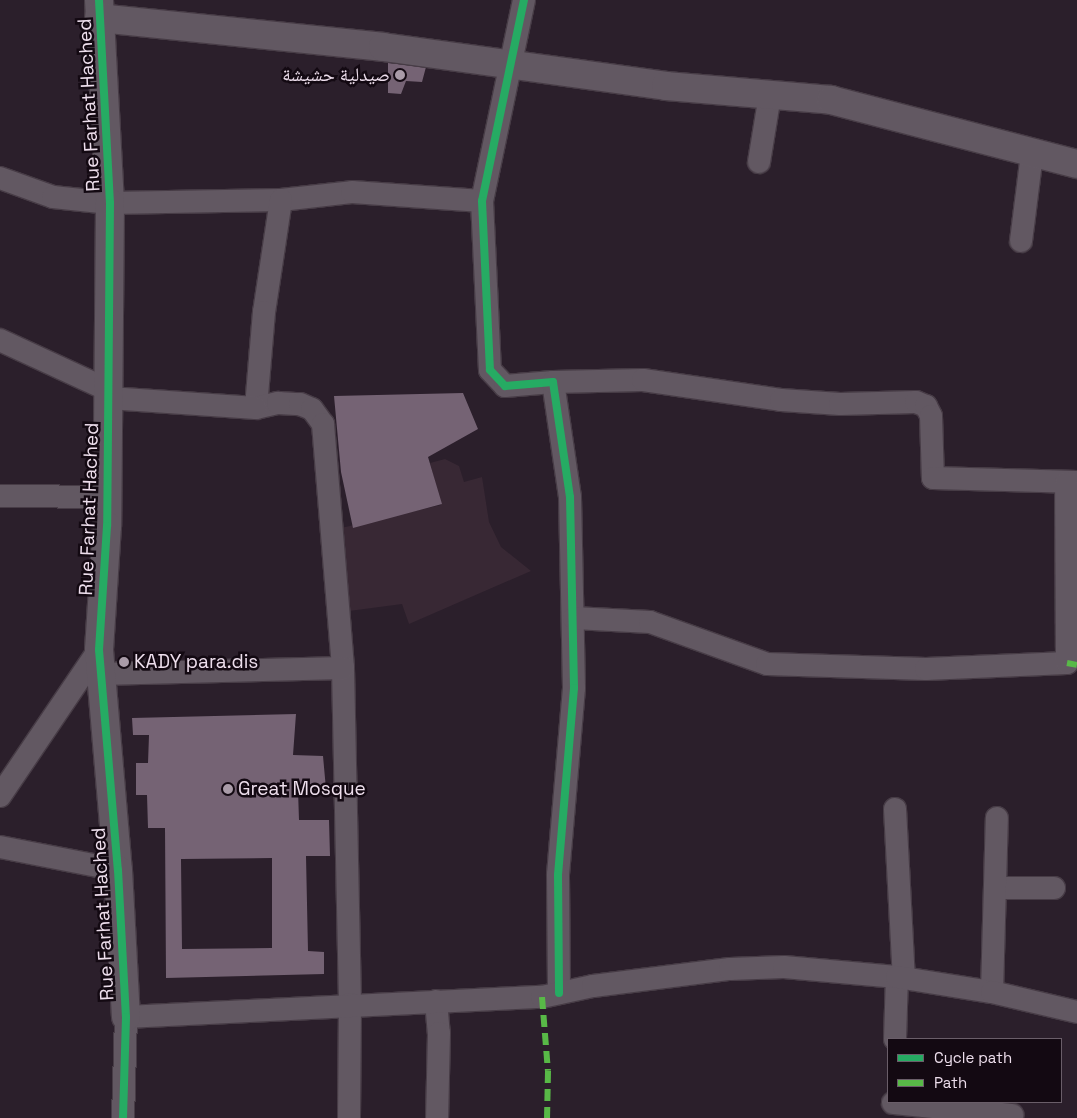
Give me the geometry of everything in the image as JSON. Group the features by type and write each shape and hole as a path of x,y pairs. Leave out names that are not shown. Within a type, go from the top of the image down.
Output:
{"street":[{"path":"524,0 482,200 490,370 505,386 553,382 643,380 781,400 840,404 916,402 926,406 931,416 933,478 1072,482 1072,594 1067,663 926,668 767,664 650,622 574,618"},
{"path":"100,9 666,86 832,100 1032,154 1077,164"},
{"name":"Rue Farhat Hached","path":"100,9 110,203 107,497 100,662 118,870 126,1017"},
{"path":"759,162 770,95"},
{"path":"1021,241 1032,154"},
{"path":"0,178 53,197 110,203 281,200 352,192 482,200"},
{"path":"256,408 264,312 281,200"},
{"path":"0,340 108,394 256,408 278,403 300,404 312,409 323,424 343,668 350,1004 349,1118"},
{"path":"553,382 570,498 574,618 574,688 558,875 559,993"},
{"path":"0,496 107,497"},
{"path":"0,796 100,662 343,668"},
{"path":"895,809 900,978 895,1038"},
{"path":"992,992 997,818"},
{"path":"0,847 118,870"},
{"path":"996,888 1054,888"},
{"path":"124,1118 126,1017 350,1004 542,997 559,993 754,967 900,978 992,992 1077,1012"},
{"path":"436,1002 439,1034 437,1118"},
{"path":"893,1108 1012,1115"}],"shaded area":[{"path":"445,459 459,466 464,482 482,477 489,522 501,547 531,571 409,624 402,604 349,611 341,528 441,505 430,463"}],"building":[{"path":"388,63 426,67 422,82 406,81 401,94 388,93"},
{"path":"463,393 478,429 428,457 442,504 353,528 341,472 334,396"},
{"path":"296,714 293,755 323,756 326,789 298,790 299,820 329,820 330,856 306,856 308,951 324,952 324,974 166,978 165,828 148,828 147,795 136,795 136,763 148,763 149,735 133,735 132,718","holes":["272,858 272,948 182,949 181,859"]}],"marked path":[{"path":"1067,663 1077,665"},
{"path":"542,997 548,1071 547,1118"}],"cycle path":[{"path":"99,0 110,203 107,526 99,650 118,870 126,1017 123,1118"},
{"path":"524,0 482,201 490,370 505,386 553,382 570,497 574,688 558,875 559,993"}],"place":[{"name":"صيدلية حشيشة","path":"400,75"},
{"name":"KADY para.dis","path":"124,662"},
{"name":"Great Mosque","path":"228,789"}]}
